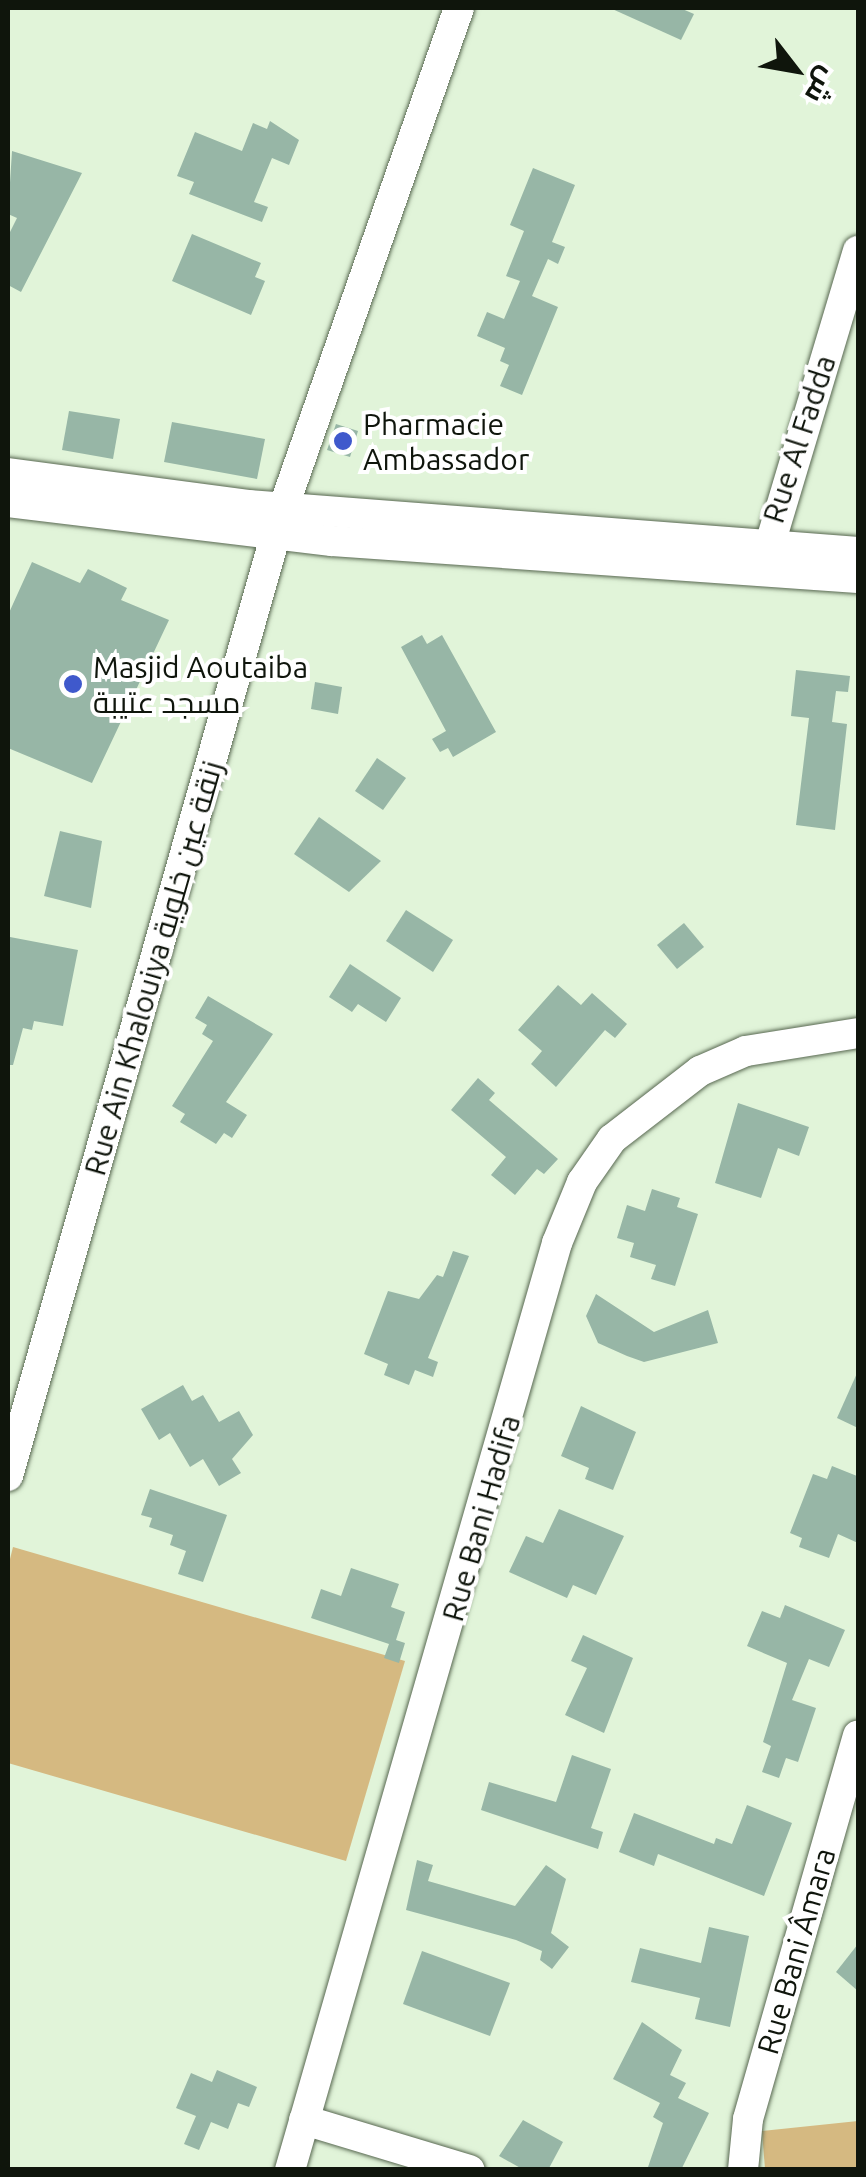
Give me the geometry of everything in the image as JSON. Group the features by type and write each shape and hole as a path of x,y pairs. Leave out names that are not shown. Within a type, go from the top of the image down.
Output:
{"street":[{"name":"Rue Ain Khalouiya زنقة عين خلوية","path":"8,1476 280,522 460,8"},
{"name":"Rue Al Fadda","path":"765,558 858,252"},
{"path":"8,473 280,522"},
{"path":"8,502 765,558 858,578"},
{"path":"765,558 858,552"},
{"name":"Rue Bani Hadifa","path":"290,2170 557,1242 582,1182 612,1139 700,1071 746,1051 858,1033"},
{"name":"Rue Bani Âmara","path":"743,2170 748,2119 858,1735"},
{"path":"304,2120 470,2170"}],"shaded area":[{"path":"13,1547 405,1661 346,1861 8,1763 8,1567"},
{"path":"858,2121 858,2169 765,2169 762,2131"}],"building":[{"path":"610,8 680,8 694,14 681,40"},
{"path":"270,121 299,140 289,165 272,158 254,202 268,207 262,222 189,194 194,182 177,176 195,132 242,151 253,123 267,129"},
{"path":"12,151 82,173 21,292 8,285 8,236 17,218 8,214"},
{"path":"533,168 575,185 552,242 565,247 558,264 548,259 532,296 558,307 522,395 500,386 509,365 500,361 505,348 477,336 487,312 504,319 520,281 506,276 524,231 510,225"},
{"path":"192,234 261,263 255,277 265,281 251,315 172,281"},
{"path":"69,411 120,419 113,459 62,450"},
{"path":"172,422 265,439 257,479 164,462"},
{"name":"Pharmacie Ambassador","path":"336,424 358,431 350,457 327,450"},
{"name":"Masjid Aoutaiba مسجد عتيبة","path":"32,562 80,583 88,569 127,588 121,600 169,620 92,783 8,748 8,615"},
{"path":"422,635 427,644 442,635 496,732 453,757 448,748 440,752 432,739 446,731 401,647"},
{"path":"796,670 850,676 848,692 836,691 832,722 847,724 835,830 796,825 809,718 791,716"},
{"path":"315,682 342,687 338,714 311,709"},
{"path":"377,758 406,778 383,810 355,791"},
{"path":"319,817 381,861 349,892 294,854"},
{"path":"60,831 102,841 91,908 44,896"},
{"path":"406,910 453,940 433,972 386,941"},
{"path":"684,923 704,947 677,969 657,945"},
{"path":"10,937 78,950 63,1026 34,1021 32,1030 23,1028 13,1065 8,1065"},
{"path":"350,964 401,998 386,1022 358,1004 352,1012 329,997"},
{"path":"558,985 581,1005 592,993 627,1024 615,1038 605,1030 556,1087 531,1064 542,1051 518,1030"},
{"path":"208,996 273,1034 226,1102 247,1115 232,1138 224,1133 216,1144 180,1122 185,1114 172,1106 213,1041 202,1034 207,1025 195,1018"},
{"path":"478,1078 495,1093 489,1100 558,1159 544,1174 537,1169 515,1195 491,1175 506,1157 451,1110"},
{"path":"738,1103 809,1127 799,1156 778,1148 761,1198 715,1183"},
{"path":"652,1189 680,1198 677,1207 698,1214 675,1286 651,1279 656,1265 630,1257 634,1243 617,1238 627,1205 645,1211"},
{"path":"453,1251 469,1256 428,1358 438,1362 433,1377 415,1370 409,1385 384,1375 388,1364 364,1354 388,1291 419,1299 437,1275 443,1277"},
{"path":"596,1294 654,1332 708,1310 718,1343 644,1362 627,1356 598,1343 586,1316"},
{"path":"858,1371 858,1428 837,1418"},
{"path":"183,1385 192,1401 203,1395 219,1422 239,1411 253,1435 232,1459 241,1473 219,1486 203,1459 190,1467 170,1433 159,1440 141,1409"},
{"path":"581,1406 636,1432 613,1490 585,1479 589,1468 561,1456"},
{"path":"832,1466 857,1476 858,1543 838,1534 829,1558 799,1547 802,1538 790,1533 813,1474 827,1479"},
{"path":"150,1489 227,1515 203,1582 178,1574 186,1551 170,1545 173,1535 149,1527 152,1518 141,1515"},
{"path":"559,1509 624,1536 596,1595 573,1585 567,1598 509,1572 526,1536 543,1543"},
{"path":"351,1568 399,1584 391,1607 405,1612 396,1640 405,1643 399,1663 384,1658 389,1644 311,1618 321,1589 341,1596"},
{"path":"785,1605 845,1630 829,1667 809,1659 792,1700 816,1708 798,1762 786,1758 779,1778 762,1772 771,1746 763,1742 787,1663 747,1646 762,1611 780,1618"},
{"path":"583,1635 633,1658 604,1733 565,1715 587,1668 571,1661"},
{"path":"572,1755 611,1769 591,1828 603,1832 598,1849 481,1810 489,1782 556,1802"},
{"path":"747,1805 792,1823 764,1896 658,1854 654,1866 619,1852 634,1813 714,1844 716,1838 732,1844"},
{"path":"417,1860 433,1865 428,1881 515,1906 546,1865 566,1879 551,1933 569,1947 552,1969 540,1960 542,1951 516,1940 406,1910"},
{"path":"709,1927 749,1936 730,2027 695,2019 700,1998 631,1982 640,1948 701,1963"},
{"path":"858,1944 858,1991 836,1972"},
{"path":"422,1951 510,1983 490,2036 403,2004"},
{"path":"642,2022 682,2050 670,2075 686,2083 678,2098 709,2113 681,2170 647,2170 663,2123 653,2117 660,2103 613,2079"},
{"path":"217,2070 257,2087 249,2107 238,2103 228,2129 211,2122 199,2150 184,2144 196,2116 176,2108 191,2073 212,2082"},
{"path":"523,2120 563,2142 548,2170 524,2170 499,2156"}],"place":[{"name":"Pharmacie Ambassador","path":"343,441"},
{"name":"Masjid Aoutaiba مسجد عتيبة","path":"73,684"}]}
